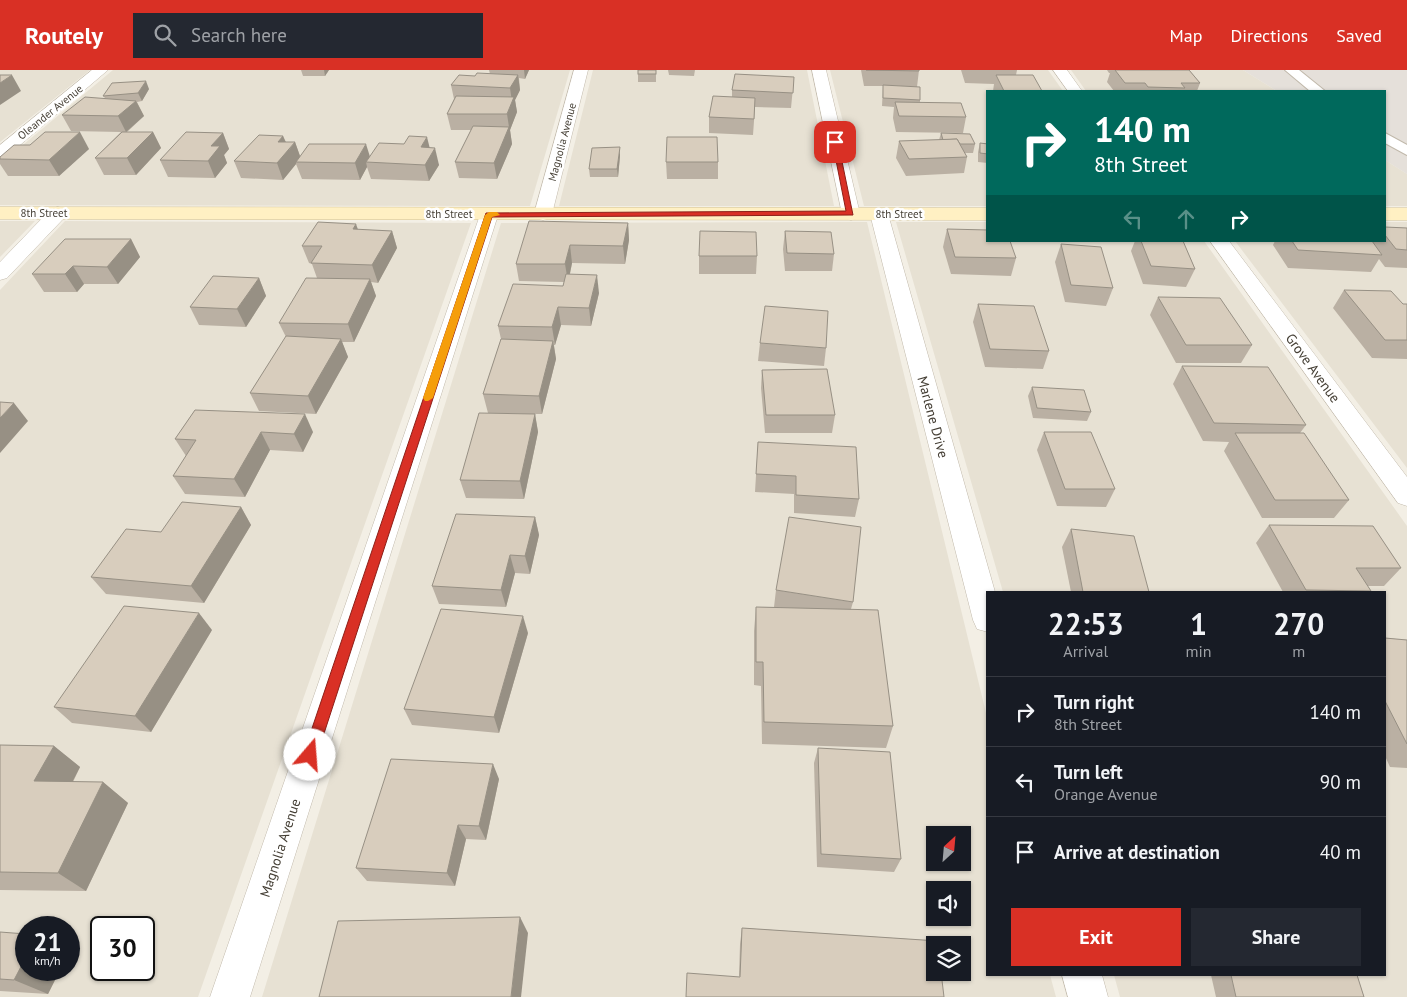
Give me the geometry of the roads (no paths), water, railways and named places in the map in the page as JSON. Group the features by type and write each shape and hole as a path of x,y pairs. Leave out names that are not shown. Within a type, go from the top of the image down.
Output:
{"street":[{"name":"Oleander Avenue","path":"0,153 101,70"},
{"name":"Magnolia Avenue","path":"542,214 581,70"},
{"path":"819,70 851,214"},
{"path":"1060,70 1073,90"},
{"name":"8th Street","path":"0,213 489,215 986,214"},
{"path":"0,274 58,213"},
{"name":"Marlene Drive","path":"880,214 986,612"},
{"path":"1386,214 1407,214"},
{"name":"Magnolia Avenue","path":"230,997 489,215"},
{"name":"Grove Avenue","path":"1220,242 1407,496"},
{"path":"1082,976 1088,997"}],"lane":[{"path":"1291,70 1317,90"},
{"path":"1386,138 1407,151"}]}
